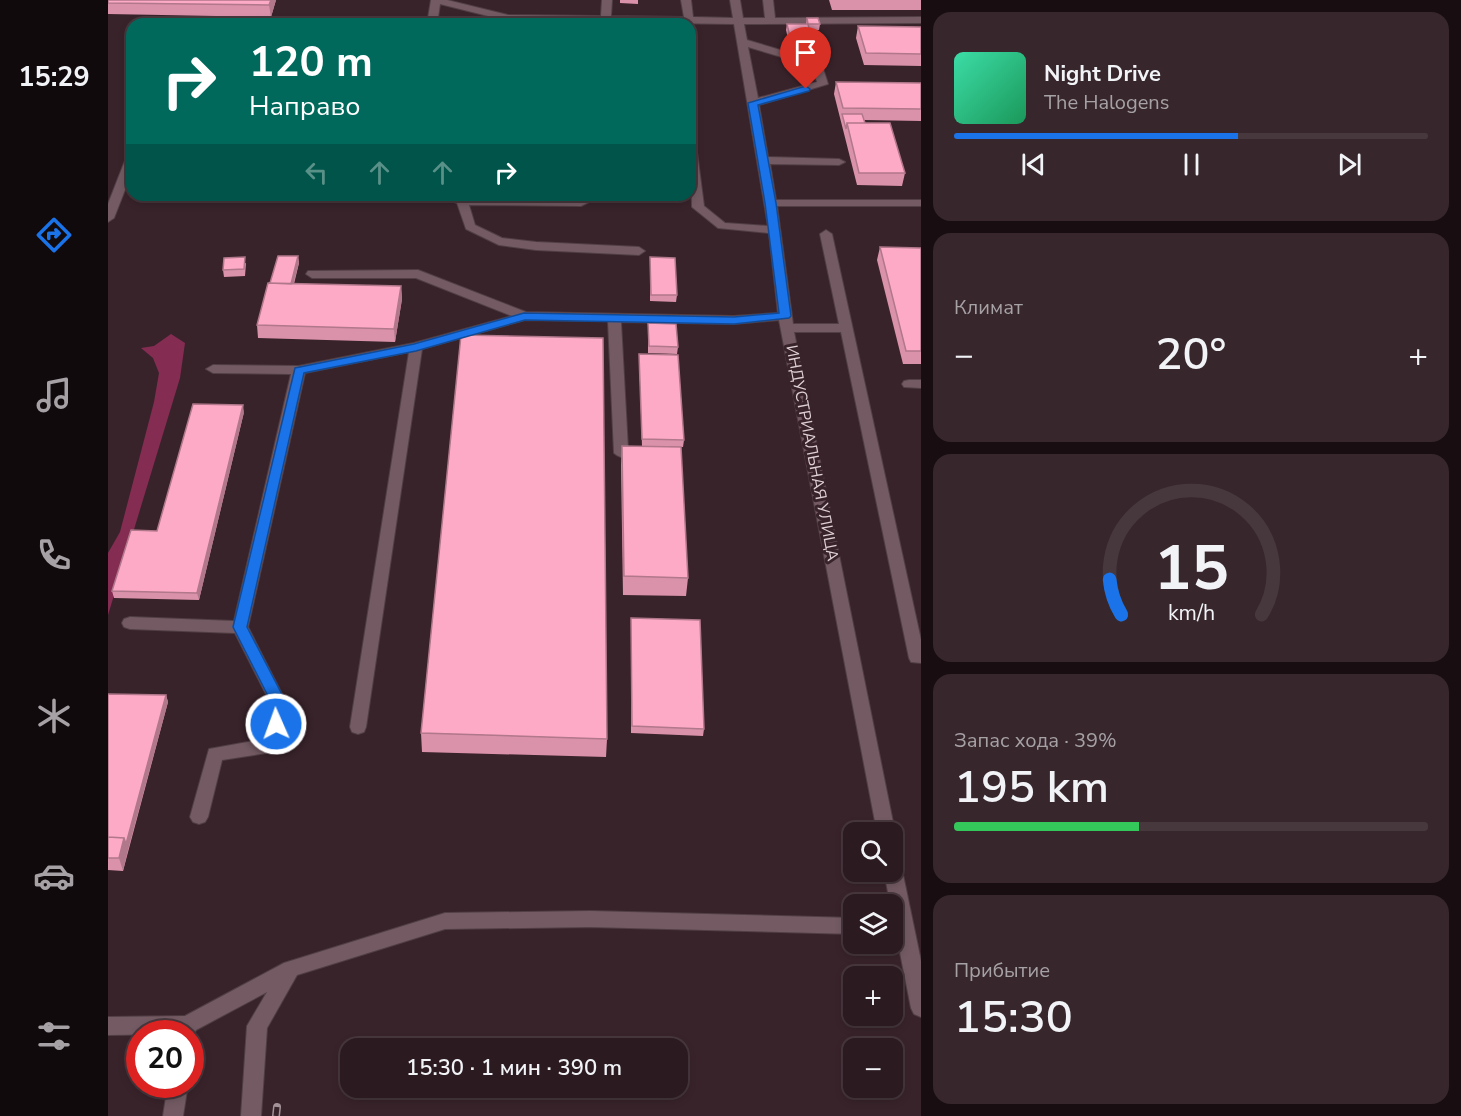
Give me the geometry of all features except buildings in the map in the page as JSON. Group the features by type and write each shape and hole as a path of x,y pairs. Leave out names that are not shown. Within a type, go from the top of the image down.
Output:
{"street":[{"path":"433,18 436,0 498,18"},
{"path":"606,18 607,0"},
{"path":"686,0 689,18"},
{"name":"ИНДУСТРИАЛЬНАЯ УЛИЦА","path":"735,0 771,203 786,322 884,822"},
{"path":"768,0 770,21"},
{"path":"696,21 921,21"},
{"path":"743,42 817,63 823,84 753,103"},
{"path":"763,160 839,162"},
{"path":"108,218 126,173"},
{"path":"696,190 698,207 722,226 774,230"},
{"path":"465,201 470,227 499,241 536,246 639,251"},
{"path":"552,201 583,201"},
{"path":"771,203 921,203"},
{"path":"826,234 917,658"},
{"path":"312,273 418,274 524,316"},
{"path":"213,369 299,370 416,347 524,316 734,320 846,328"},
{"path":"614,317 621,453 657,454"},
{"path":"358,727 416,347"},
{"path":"199,817 215,753 273,745 279,704 240,627 299,370"},
{"path":"130,623 240,627"},
{"path":"203,1020 291,969 445,921 590,919 843,926"},
{"path":"903,942 921,1008"},
{"path":"251,1116 257,1026 291,969"},
{"path":"108,1026 126,1027"},
{"path":"173,1116 176,1098"}],"shaded area":[{"path":"171,334 185,343 180,378 108,615 108,553 120,532 154,402 159,373 153,358 141,348 154,346"}],"railway":[{"path":"276,1116 277,1107"}],"route":[{"path":"276,724 279,704 240,627 299,370 416,347 524,316 734,320 785,316 771,203 753,103 806,89"}]}
